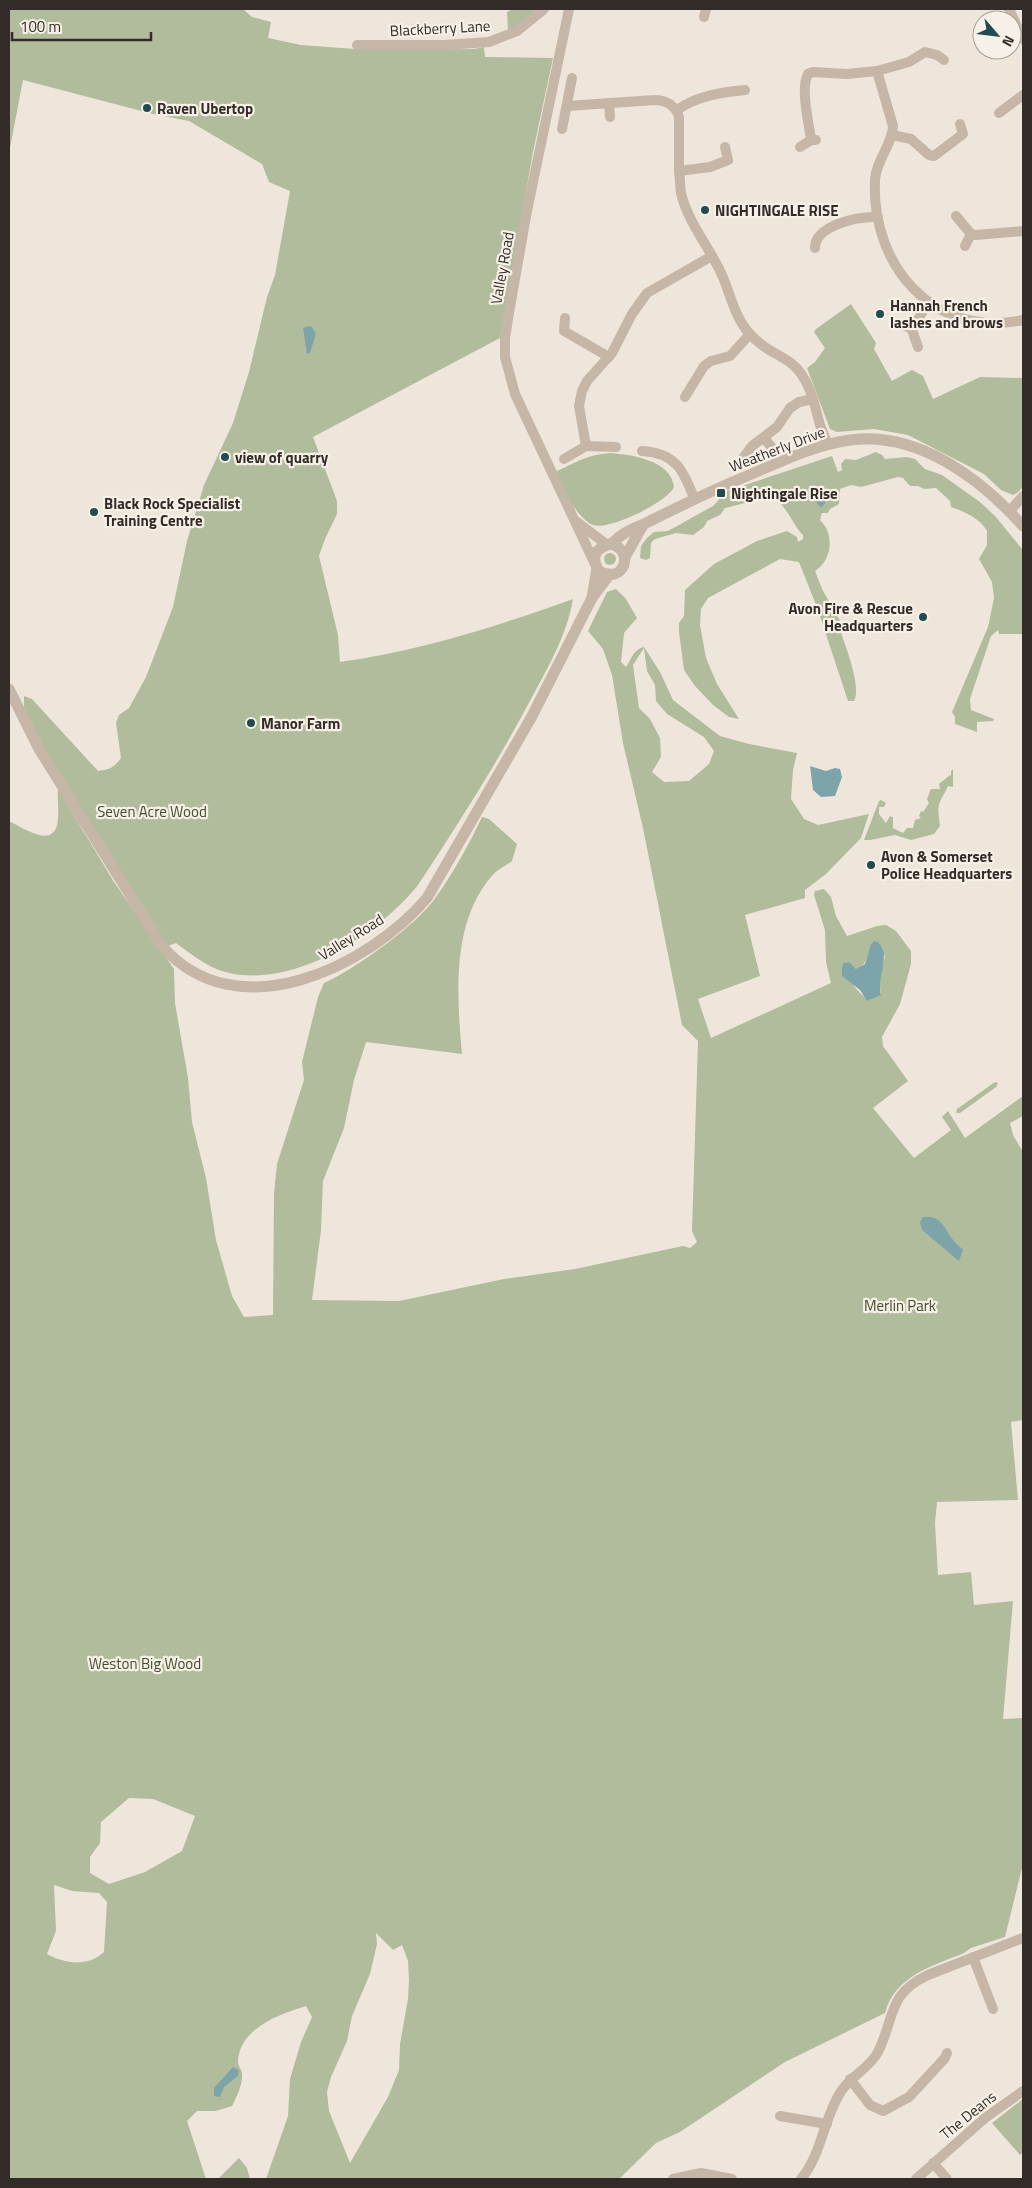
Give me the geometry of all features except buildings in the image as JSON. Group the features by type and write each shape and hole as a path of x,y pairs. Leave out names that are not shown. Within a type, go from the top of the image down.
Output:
{"street":[{"name":"Blackberry Lane","path":"357,45 445,45 489,42 517,31 544,9"},
{"name":"Valley Road","path":"569,9 508,313 505,357 515,394 596,566"},
{"path":"1009,9 1023,39"},
{"path":"922,42 924,52"},
{"path":"800,147 814,140 806,99 806,79 808,74 813,72 847,74 877,71 909,62 924,52 937,55 944,60"},
{"path":"877,71 891,118 892,135 876,175 878,217 890,258 908,284 928,302 965,319 997,323 1023,320"},
{"path":"562,130 572,78"},
{"path":"724,81 726,92"},
{"path":"676,110 687,102 699,98 745,90"},
{"path":"1000,113 1023,96"},
{"path":"567,106 661,100 676,110 680,127 678,161 681,193 687,210 712,256 740,319 750,334 797,366 805,378 828,444"},
{"path":"609,103 610,117"},
{"path":"892,135 911,140 929,155 934,156 966,136 960,124"},
{"path":"679,171 733,162 725,146"},
{"path":"956,216 972,234 986,235 1023,231"},
{"path":"815,248 815,234 839,224 863,218 878,217"},
{"path":"965,246 972,234"},
{"path":"586,446 573,406 587,381 609,357 644,289 712,256"},
{"path":"918,347 908,327 928,302"},
{"path":"565,318 560,334 609,357"},
{"path":"685,397 697,386 706,365 730,356 750,334"},
{"path":"741,461 752,446 777,427 794,405 813,399"},
{"path":"764,438 773,449"},
{"name":"Weatherly Drive","path":"608,544 622,534 694,498 828,444 878,439 916,448 960,471 989,493 1023,526"},
{"path":"654,452 655,440"},
{"path":"564,460 586,446 616,447"},
{"path":"642,451 666,456 678,465 694,498"},
{"path":"1009,512 1023,496"},
{"name":"Valley Road","path":"9,689 39,749 166,951 184,968 218,982 239,986 273,986 318,975 341,964 386,935 416,910 427,898 531,718 592,598 610,574 623,567 625,557 620,548 608,544 576,521"},
{"path":"625,557 643,524"},
{"name":"Valley Road","path":"592,598 596,566 595,554 601,546 608,544"},
{"path":"596,566 605,574 610,574"},
{"path":"801,2179 815,2158 838,2095 850,2079 875,2058 882,2043 891,2012 905,1990 922,1978 1023,1938"},
{"path":"973,1957 993,2009"},
{"path":"850,2079 877,2111 883,2111 907,2099 947,2058"},
{"name":"The Deans","path":"916,2179 985,2118 1023,2091"},
{"path":"786,2114 827,2124"},
{"path":"933,2164 947,2179"},
{"path":"673,2179 701,2173 732,2179"}],"green space":[{"name":"Seven Acre Wood","path":"9,9 243,9 252,17 271,22 268,38 301,45 369,50 474,49 484,47 485,57 553,58 533,152 500,338 313,437 337,501 337,514 319,556 338,635 340,662 429,644 516,619 573,599 570,612 557,650 519,721 418,885 401,904 357,939 332,954 305,966 278,973 251,975 225,972 206,964 176,943 168,946 42,748 24,707 24,696 32,699 98,771 111,768 121,758 116,723 119,715 129,708 146,677 173,607 187,541 204,485 233,423 249,372 267,297 275,275 290,191 269,182 262,164 189,121 153,114 23,80 9,153"},
{"path":"513,9 537,9 533,15 508,31 507,12"},
{"path":"851,304 876,343 874,349 892,381 912,370 923,376 933,399 980,377 1023,378 1023,487 1017,493 1013,495 1001,490 984,474 908,435 874,429 837,432 830,429 807,368 815,362 825,348 814,332 816,329"},
{"path":"876,452 885,459 907,457 915,459 925,469 942,475 980,502 995,516 1023,550 1023,634 999,634 998,630 991,636 970,699 971,710 994,719 993,721 977,722 977,732 955,724 955,717 952,712 988,627 994,598 992,582 979,559 987,545 987,531 984,526 967,513 951,507 950,501 936,488 924,489 918,486 910,486 903,478 898,477 861,487 851,485 840,489 839,504 830,509 828,513 822,513 820,520 828,532 830,547 825,561 815,571 822,589 843,626 840,630 852,666 856,686 854,701 848,701 818,610 799,562 780,559 708,598 701,609 700,625 706,658 717,684 739,719 729,717 713,705 695,686 684,670 679,623 684,616 685,590 714,564 757,541 787,531 797,537 798,542 803,539 803,535 780,503 769,497 725,508 720,515 707,521 704,527 693,535 676,533 655,539 651,543 650,558 646,560 640,558 641,546 654,532 668,531 713,506 718,501 721,493 832,456 838,472 842,470 841,464 845,459 856,460"},
{"path":"611,453 629,455 658,465 666,471 674,487 661,500 637,514 611,524 593,525 581,516 570,502 557,471 589,457"},
{"path":"608,553 612,553 616,559 612,565 608,565 604,561 604,557"},
{"path":"616,589 626,599 637,618 624,633 621,662 626,667 635,652 644,647 660,672 673,700 720,736 749,744 797,753 793,770 791,799 804,819 818,825 869,814 861,838 826,874 805,890 805,898 745,915 760,976 698,999 711,1038 831,983 826,962 825,930 814,895 815,891 824,889 831,897 836,916 847,936 886,925 896,931 911,951 911,964 900,1004 882,1037 883,1046 908,1081 873,1108 914,1158 951,1130 942,1117 948,1111 965,1138 1023,1096 1023,1116 1010,1123 1013,1135 1023,1152 1023,1420 1011,1422 1018,1500 937,1502 935,1523 938,1575 971,1572 974,1605 1013,1601 1003,1719 1023,1718 1023,1864 1005,1937 971,1948 964,1953 916,1974 897,1990 890,2000 885,2013 785,2062 680,2132 656,2143 619,2179 266,2179 288,2116 290,2079 301,2042 312,2017 306,2006 273,2018 253,2031 245,2040 240,2050 238,2062 242,2073 242,2081 232,2106 216,2111 197,2111 187,2121 206,2179 9,2179 9,821 40,835 47,836 53,833 57,827 58,789 114,882 174,969 175,1003 188,1078 192,1122 206,1178 216,1240 232,1296 244,1317 273,1315 274,1194 277,1164 304,1080 302,1062 318,997 324,983 352,968 401,933 427,908 455,868 482,817 489,819 517,844 512,861 493,875 478,896 469,916 463,939 458,985 462,1054 366,1042 354,1080 344,1128 323,1181 321,1230 312,1300 399,1301 504,1279 575,1269 683,1246 690,1248 697,1242 692,1231 698,1041 682,1025 643,828 623,743 612,675 603,649 588,631 607,592","holes":["644,648 647,671 655,685 656,701 667,714 704,737 714,751 709,764 689,781 664,782 652,772 661,757 660,738 650,719 639,708 633,665","870,950 885,956 879,982 881,994 869,1000 850,981 842,967 847,962 856,969 864,964","129,1798 153,1799 195,1816 182,1851 145,1872 109,1884 90,1873 90,1857 100,1843 101,1822","54,1885 72,1891 99,1893 107,1902 104,1952 98,1957 84,1962 69,1962 47,1954 56,1931","376,1933 393,1950 402,1945 408,1961 409,1980 408,1999 400,2044 399,2070 388,2097 350,2163 329,2111 327,2092 331,2077 347,2041 352,2016 370,1974 377,1944"]},
{"path":"953,769 953,787 948,786 940,801 940,826 934,834 911,840 895,835 864,840 881,800 886,803 884,807 879,807 879,814 886,823 890,816 893,817 893,828 903,833 907,828 913,828 915,820 921,818 919,816 921,811 923,812 929,803 927,799 931,789 940,789 939,784 951,776"},
{"path":"995,1082 998,1083 996,1087 960,1113 956,1113 957,1109"},
{"path":"1023,2099 1023,2152 1020,2155 992,2123"},
{"path":"239,2158 247,2168 250,2179 218,2179"}],"water":[{"path":"312,327 316,334 310,353 307,354 303,328"},
{"path":"818,490 828,499 822,507 819,506 814,498"},
{"path":"810,766 826,771 835,768 840,769 842,777 835,796 821,797 813,790"},
{"path":"874,941 878,942 884,954 880,981 881,995 867,1001 860,990 842,976 842,967 844,963 849,962 856,969 865,964 871,944"},
{"path":"923,1217 935,1218 942,1224 963,1250 959,1261 922,1230 920,1222"},
{"path":"233,2067 239,2070 238,2076 224,2087 220,2097 214,2096 214,2088"}],"place":[{"name":"Raven Ubertop","path":"147,108"},
{"name":"NIGHTINGALE RISE","path":"705,210"},
{"name":"Hannah French lashes and brows","path":"880,314"},
{"name":"view of quarry","path":"225,457"},
{"name":"Nightingale Rise","path":"721,493"},
{"name":"Black Rock Specialist Training Centre","path":"94,512"},
{"name":"Avon Fire & Rescue Headquarters","path":"923,617"},
{"name":"Manor Farm","path":"251,723"},
{"name":"Avon & Somerset Police Headquarters","path":"871,865"}],"park label":[{"name":"Merlin Park","path":"900,1305"},
{"name":"Weston Big Wood","path":"145,1663"}]}
